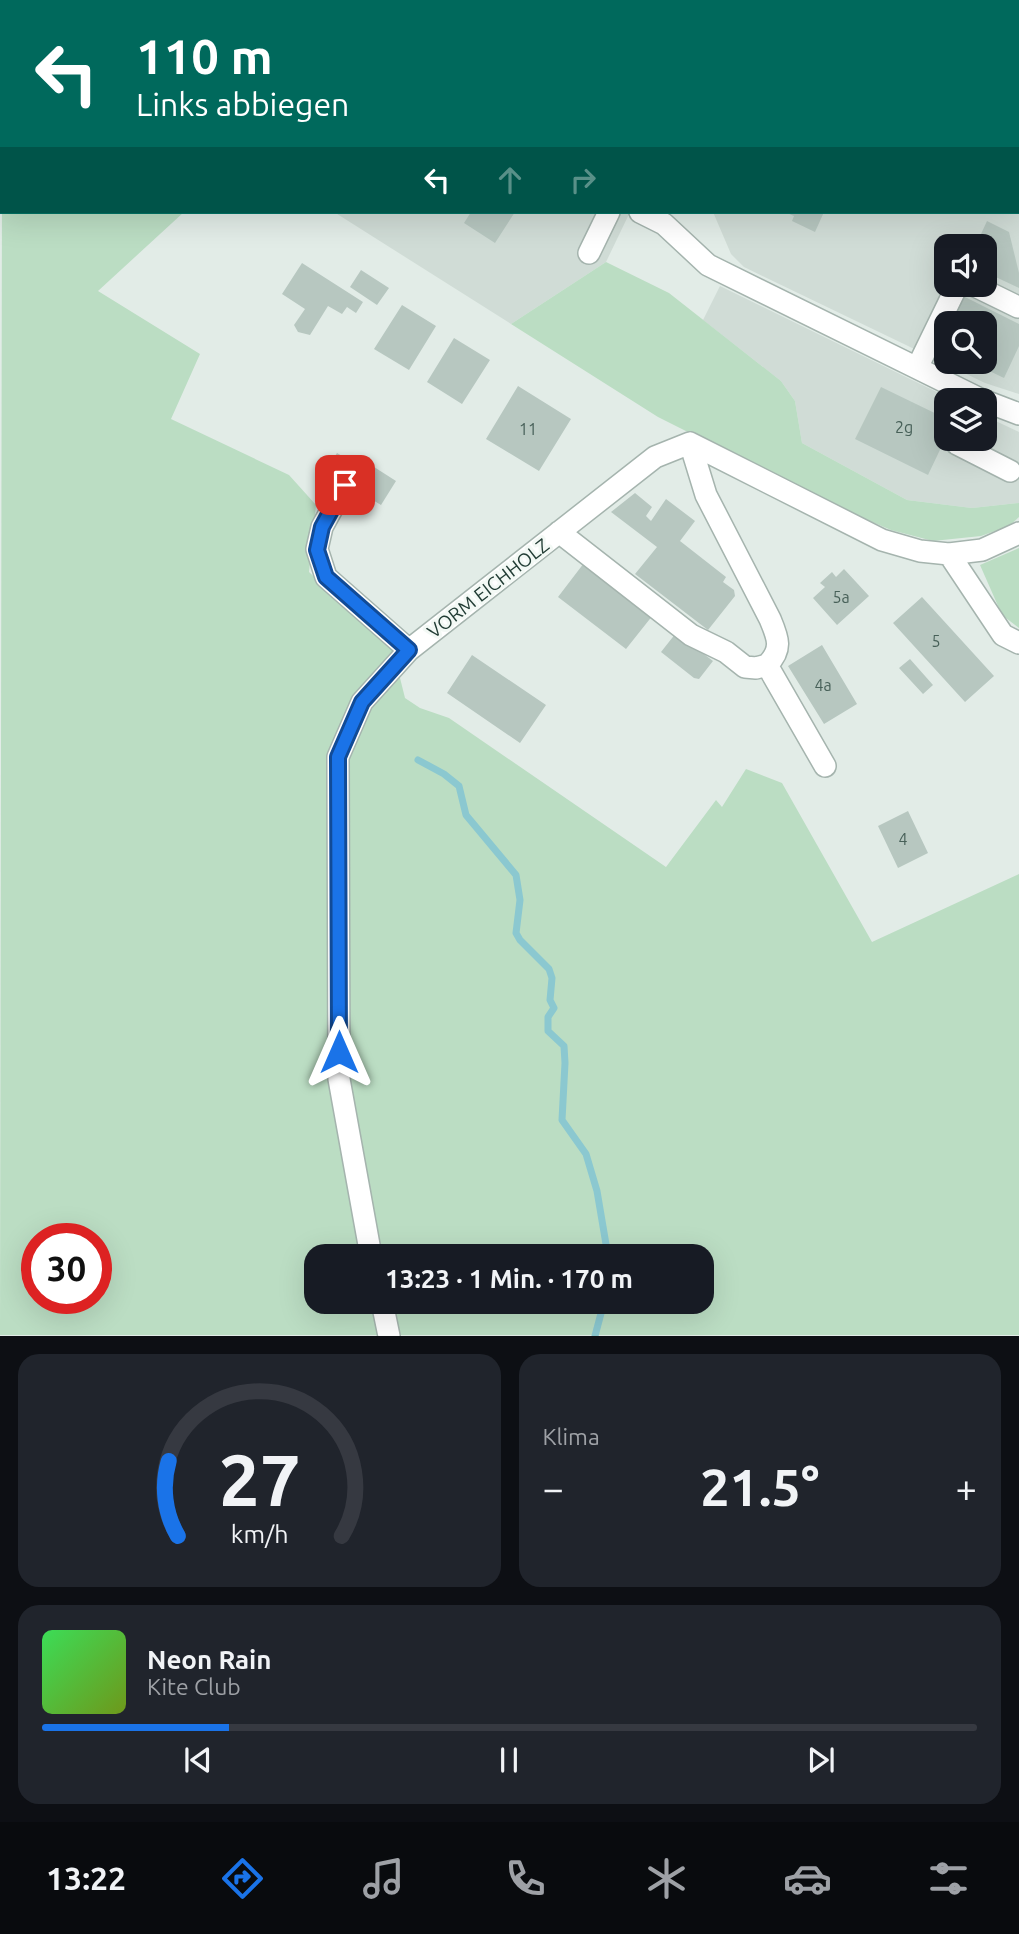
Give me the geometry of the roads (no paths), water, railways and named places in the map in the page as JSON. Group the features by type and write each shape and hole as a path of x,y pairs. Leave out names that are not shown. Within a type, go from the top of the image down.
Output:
{"street":[{"path":"589,253 608,214"},
{"path":"664,216 708,265 957,388"},
{"path":"918,368 952,297"},
{"path":"997,297 1018,307"},
{"path":"997,406 1019,414"},
{"path":"690,443 882,540 920,551 949,554 982,550 1019,533"},
{"path":"559,532 691,635 726,652 745,667 767,665 779,649 778,639 706,495 690,443"},
{"name":"VORM EICHHOLZ","path":"369,1244 340,1079 338,757 362,702 409,650 655,457 690,443"},
{"path":"971,451 1010,471"},
{"path":"345,485 322,527 317,550 326,577 409,650"},
{"path":"949,554 1003,635 1019,643"},
{"path":"767,665 825,766"},
{"path":"385,1314 389,1335"}],"waterway":[{"path":"418,760 444,774 459,786 466,815 516,875 520,900 516,933 549,969 552,978 550,1000 554,1008 548,1017 548,1031 564,1046 562,1120 586,1154 597,1191 606,1244"},
{"path":"595,1336 601,1314"}]}
